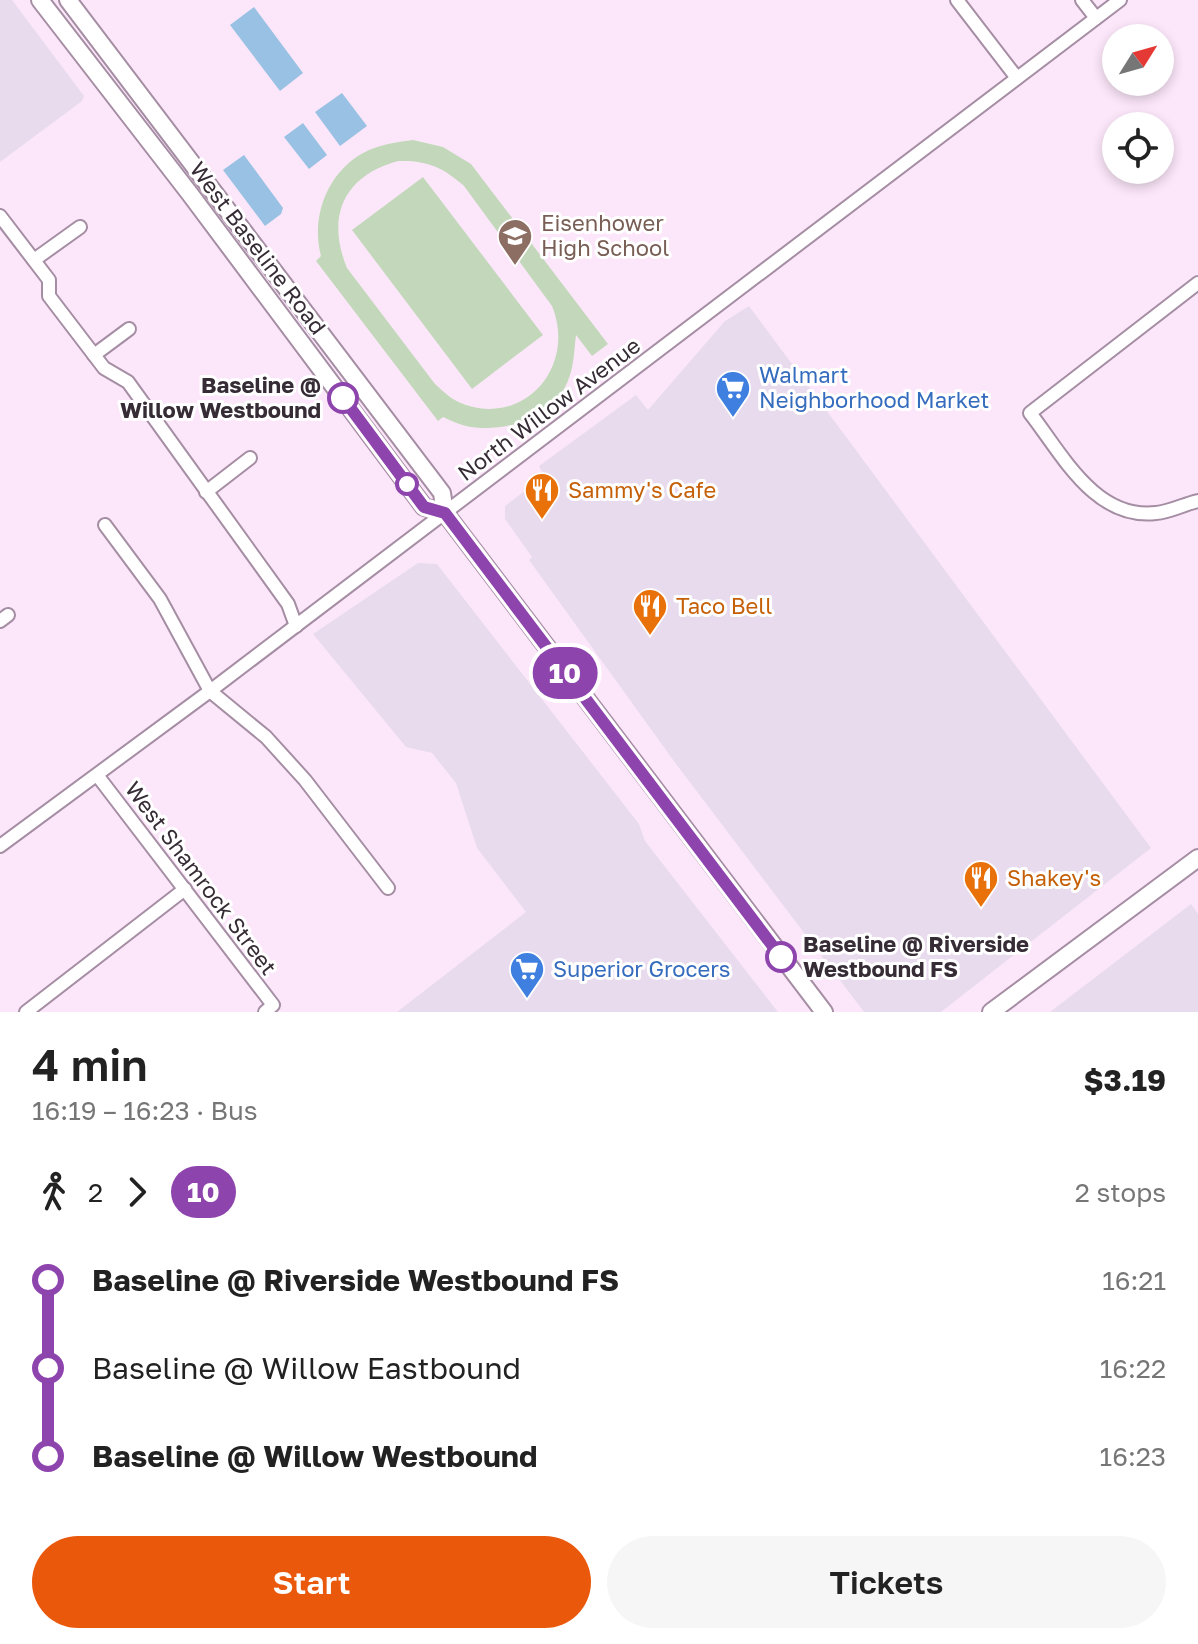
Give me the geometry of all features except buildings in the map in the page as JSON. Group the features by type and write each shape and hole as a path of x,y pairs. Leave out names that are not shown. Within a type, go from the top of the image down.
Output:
{"main road":[{"name":"West Baseline Road","path":"40,0 190,194 424,507 445,513"},
{"name":"West Baseline Road","path":"68,0 442,493 445,513 824,1012"},
{"path":"991,1012 1198,858"}],"street":[{"path":"957,0 1017,78"},
{"path":"1082,0 1096,18"},
{"name":"North Willow Avenue","path":"1,842 210,691 1120,0"},
{"path":"0,216 49,280 49,296 104,368 128,382 288,604 296,626"},
{"path":"34,260 80,227"},
{"path":"1198,283 1030,413 1088,487 1111,505 1129,512 1155,513 1198,501"},
{"path":"94,355 129,329"},
{"path":"206,492 250,458"},
{"path":"105,525 160,599 210,691 276,748 305,780 388,888"},
{"name":"West Shamrock Street","path":"97,775 185,889 269,1009"},
{"path":"26,1012 185,889"}],"shaded area":[{"path":"0,0 12,0 84,96 82,101 0,162"},
{"path":"749,306 1151,848 941,1012 864,1012 676,764 529,560 532,557 505,519 505,506 544,476 539,466 636,395 648,410 725,321"},
{"path":"418,563 437,564 639,824 645,841 778,1012 397,1012 526,912 477,848 456,783 432,753 406,747 313,634"},
{"path":"1191,904 1198,914 1198,1012 1050,1012"}],"green space":[{"path":"413,140 443,147 471,164 608,344 592,356 576,335 571,371 560,396 538,415 524,421 480,428 443,417 438,421 316,261 321,256 318,225 321,209 326,194 343,168 369,150","holes":["398,161 434,166 464,186 552,306 558,328 552,368 541,385 527,398 509,406 488,409 466,405 446,394 435,384 347,268 338,232 344,201 364,177"]},
{"path":"423,177 543,335 472,389 352,230"}],"water":[{"path":"254,7 303,73 280,91 230,25"},
{"path":"342,93 367,126 340,146 315,112"},
{"path":"303,123 327,155 309,169 284,137"},
{"path":"244,155 283,208 281,214 265,226 223,170"}],"bus line":[{"name":"10","path":"343,398 424,507 445,513 781,957"}],"place":[{"name":"Eisenhower High School","path":"515,267"},
{"name":"Baseline @ Willow Westbound","path":"343,398"},
{"name":"Walmart Neighborhood Market","path":"733,419"},
{"name":"Sammy's Cafe","path":"542,521"},
{"name":"Taco Bell","path":"650,637"},
{"name":"Shakey's","path":"981,909"},
{"name":"Baseline @ Riverside Westbound FS","path":"781,957"},
{"name":"Superior Grocers","path":"527,1000"}]}
